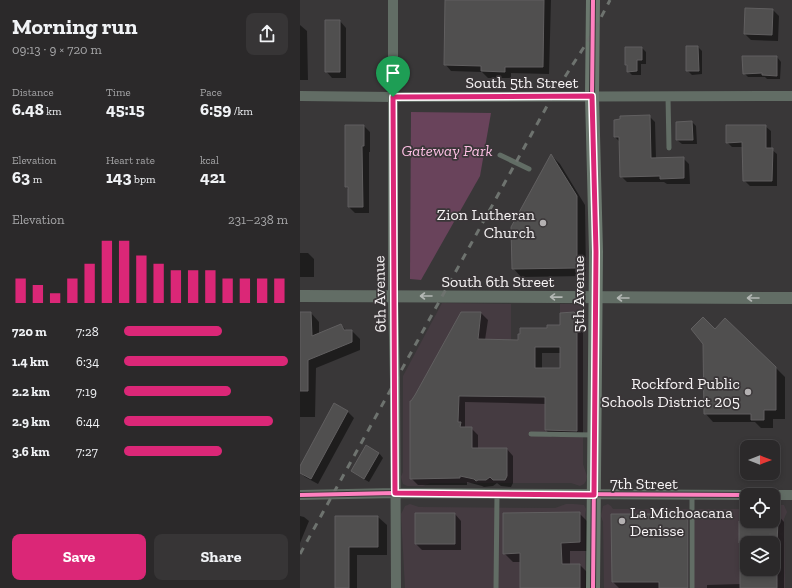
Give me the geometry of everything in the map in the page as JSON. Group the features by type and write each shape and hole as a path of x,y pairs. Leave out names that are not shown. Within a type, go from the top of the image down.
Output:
{"main road":[{"name":"5th Avenue","path":"593,0 592,96 595,298 593,588"}],"street":[{"name":"6th Avenue","path":"393,0 393,296 396,381 396,588"},
{"name":"South 5th Street","path":"300,96 792,96"},
{"name":"South 6th Street","path":"300,296 792,298"},
{"name":"7th Street","path":"300,495 395,493 497,495 740,495"},
{"path":"780,495 792,495"}],"lane":[{"path":"668,96 669,148"},
{"path":"500,155 530,168"},
{"path":"531,434 595,435"},
{"path":"496,588 497,495"},
{"path":"692,495 692,588"}],"shaded area":[{"path":"442,303 511,304 511,368 560,368 560,304 575,304 582,307 583,464 587,476 584,484 580,486 571,483 430,483 423,486 407,486 403,484 401,477 403,472 403,376"},
{"path":"410,504 419,507 555,508 566,504 584,505 586,509 585,588 405,588 401,514 405,506"},
{"path":"608,504 613,509 740,509 740,528 780,528 780,505 784,505 787,512 784,519 785,588 604,588 603,522 601,516 603,506"}],"green space":[{"name":"Gateway Park","path":"411,112 491,113 480,176 421,280 410,279"}],"building":[{"path":"445,0 544,0 543,67 505,67 505,72 481,71 481,66 444,65"},
{"path":"745,8 773,9 772,35 744,34"},
{"path":"325,20 340,20 340,72 325,72"},
{"path":"686,46 698,46 699,71 686,71"},
{"path":"625,47 642,47 642,60 637,60 637,71 627,72 627,65 625,65"},
{"path":"742,56 777,56 777,76 762,75 762,73 743,74"},
{"path":"650,115 651,158 684,157 684,178 660,179 660,176 620,177 619,137 614,137 614,120 620,119 620,116"},
{"path":"692,121 693,140 676,140 676,122"},
{"path":"345,125 364,125 364,146 362,146 363,207 348,207 348,187 345,187"},
{"path":"726,125 766,125 766,148 773,148 772,181 743,181 742,142 726,143"},
{"path":"551,154 577,196 577,268 512,269 511,227"},
{"path":"300,312 311,312 312,336 341,324 344,330 352,330 352,342 308,360 308,391 300,391"},
{"path":"461,312 481,312 478,339 518,340 520,328 547,328 547,325 560,325 560,313 574,312 577,315 577,431 545,430 545,397 459,396 458,422 461,422 460,427 472,427 472,448 507,448 507,476 505,480 493,480 490,477 486,480 476,481 474,479 460,476 460,478 410,479 410,401 415,395","holes":["535,347 560,347 560,368 535,368"]},
{"path":"703,317 715,329 725,318 776,367 776,410 764,410 764,420 751,420 751,414 704,414 703,344 691,329"},
{"path":"334,403 348,411 311,479 300,473 300,466"},
{"path":"366,445 379,453 364,479 351,471"},
{"path":"580,512 580,542 561,543 562,564 580,564 580,588 520,588 520,553 503,554 503,513"},
{"path":"667,512 688,512 688,588 659,588 659,582 612,582 611,514 667,514"},
{"path":"415,513 455,513 455,544 415,544"},
{"path":"335,516 378,516 378,547 349,547 349,588 335,588"},
{"path":"739,521 740,528 778,528 777,536 740,536 739,543"},
{"path":"740,576 777,576 777,588 740,588"}],"railway":[{"path":"300,554 552,97 593,33 610,0"}],"cycle path":[{"path":"593,0 592,96 596,252 593,588"},
{"path":"300,495 395,493 740,495"}],"place":[{"name":"Zion Lutheran Church","path":"543,223"},
{"name":"Rockford Public Schools District 205","path":"748,392"},
{"name":"La Michoacana Denisse","path":"622,521"}],"route":[{"path":"592,96 596,252 594,495 395,493 396,381 393,296 393,97 592,96"}]}
